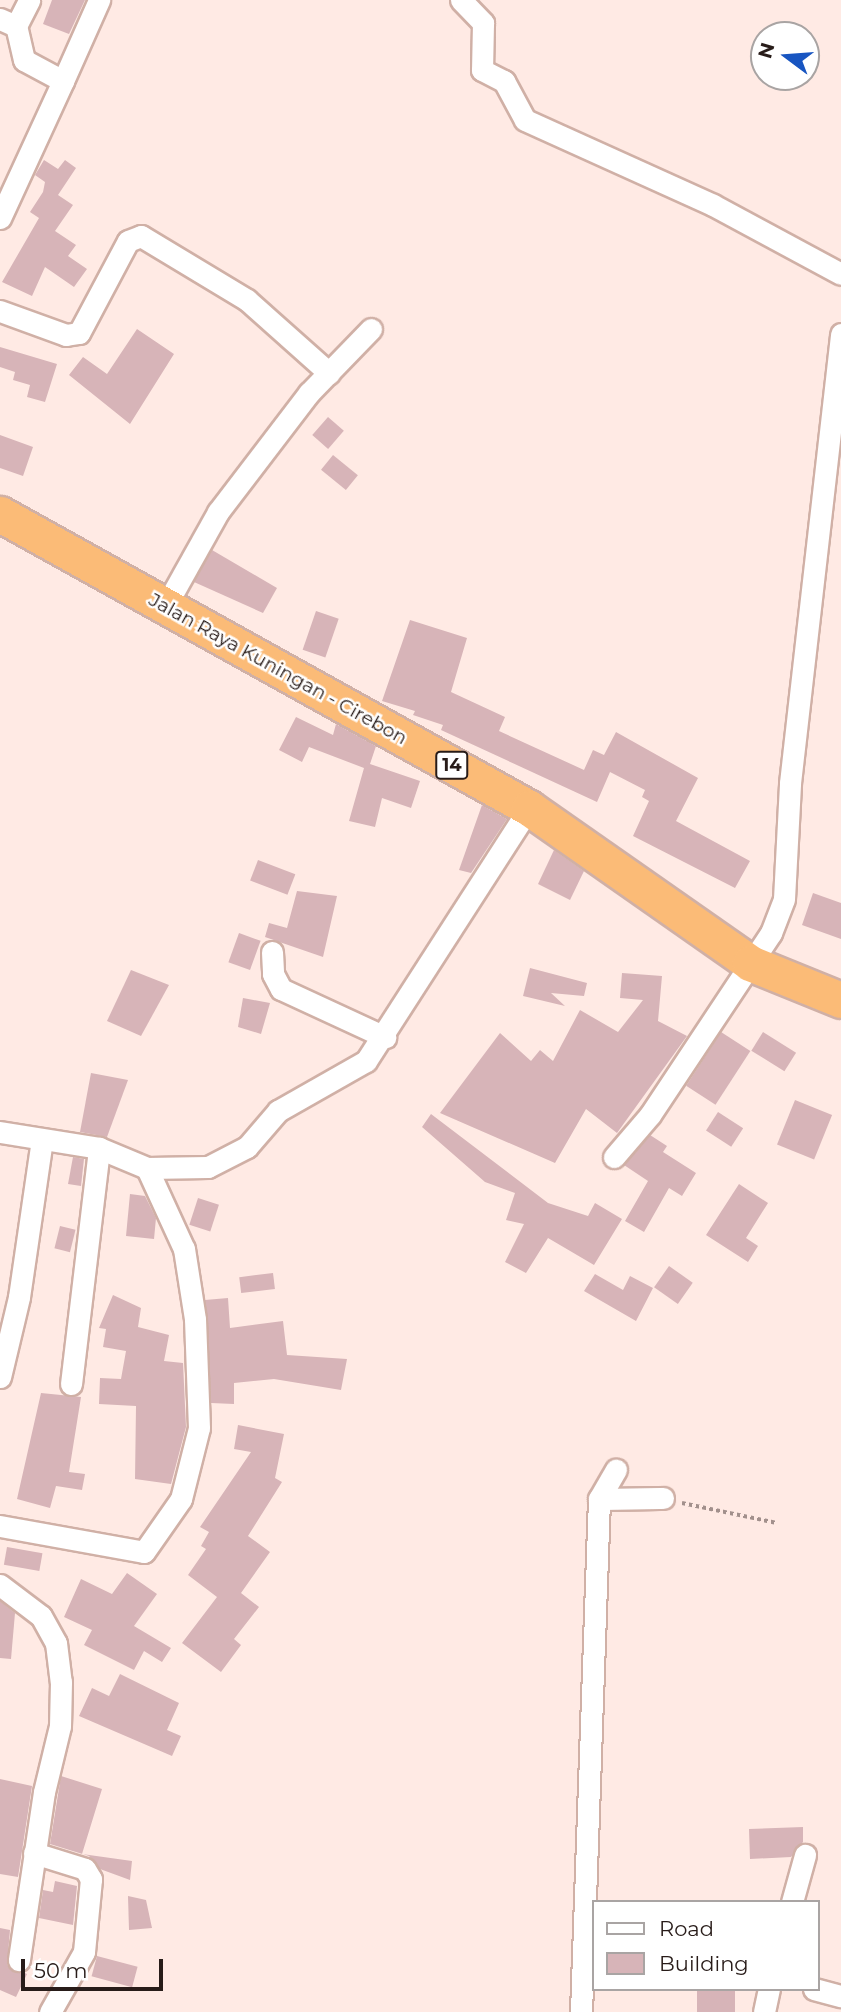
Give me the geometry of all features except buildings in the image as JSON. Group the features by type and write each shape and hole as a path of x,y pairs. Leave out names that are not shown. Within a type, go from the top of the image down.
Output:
{"highway":[{"name":"Jalan Raya Kuningan - Cirebon","path":"26,529 529,808 750,963 841,1000"}],"street":[{"path":"29,0 8,23 24,60 63,81"},
{"path":"0,218 99,0"},
{"path":"461,0 483,23 482,70 504,81 525,120 713,205 841,274"},
{"path":"0,311 66,335 79,333 128,241 141,236 247,300 329,373"},
{"path":"165,607 218,512 329,373 371,329"},
{"path":"614,1157 650,1115 771,933 784,899 810,581 841,334"},
{"path":"0,1132 99,1148 148,1168 221,1164 247,1147 278,1111 366,1061 385,1037 529,808"},
{"path":"272,952 273,974 281,989 385,1037"},
{"path":"0,1377 19,1297 42,1140"},
{"path":"71,1384 99,1148"},
{"path":"0,1526 144,1552 181,1499 199,1428 194,1319 184,1249 148,1168"},
{"path":"581,2012 590,1919 599,1499 616,1469"},
{"path":"599,1499 663,1498"},
{"path":"0,1585 41,1616 56,1643 61,1682 60,1726 34,1853 19,1960"},
{"path":"34,1853 85,1869 90,1879 84,1952 50,2012"},
{"path":"793,1900 805,1855"},
{"path":"764,2012 769,1991"},
{"path":"820,1991 841,1996"}],"path":[{"path":"663,1498 777,1523"}]}
